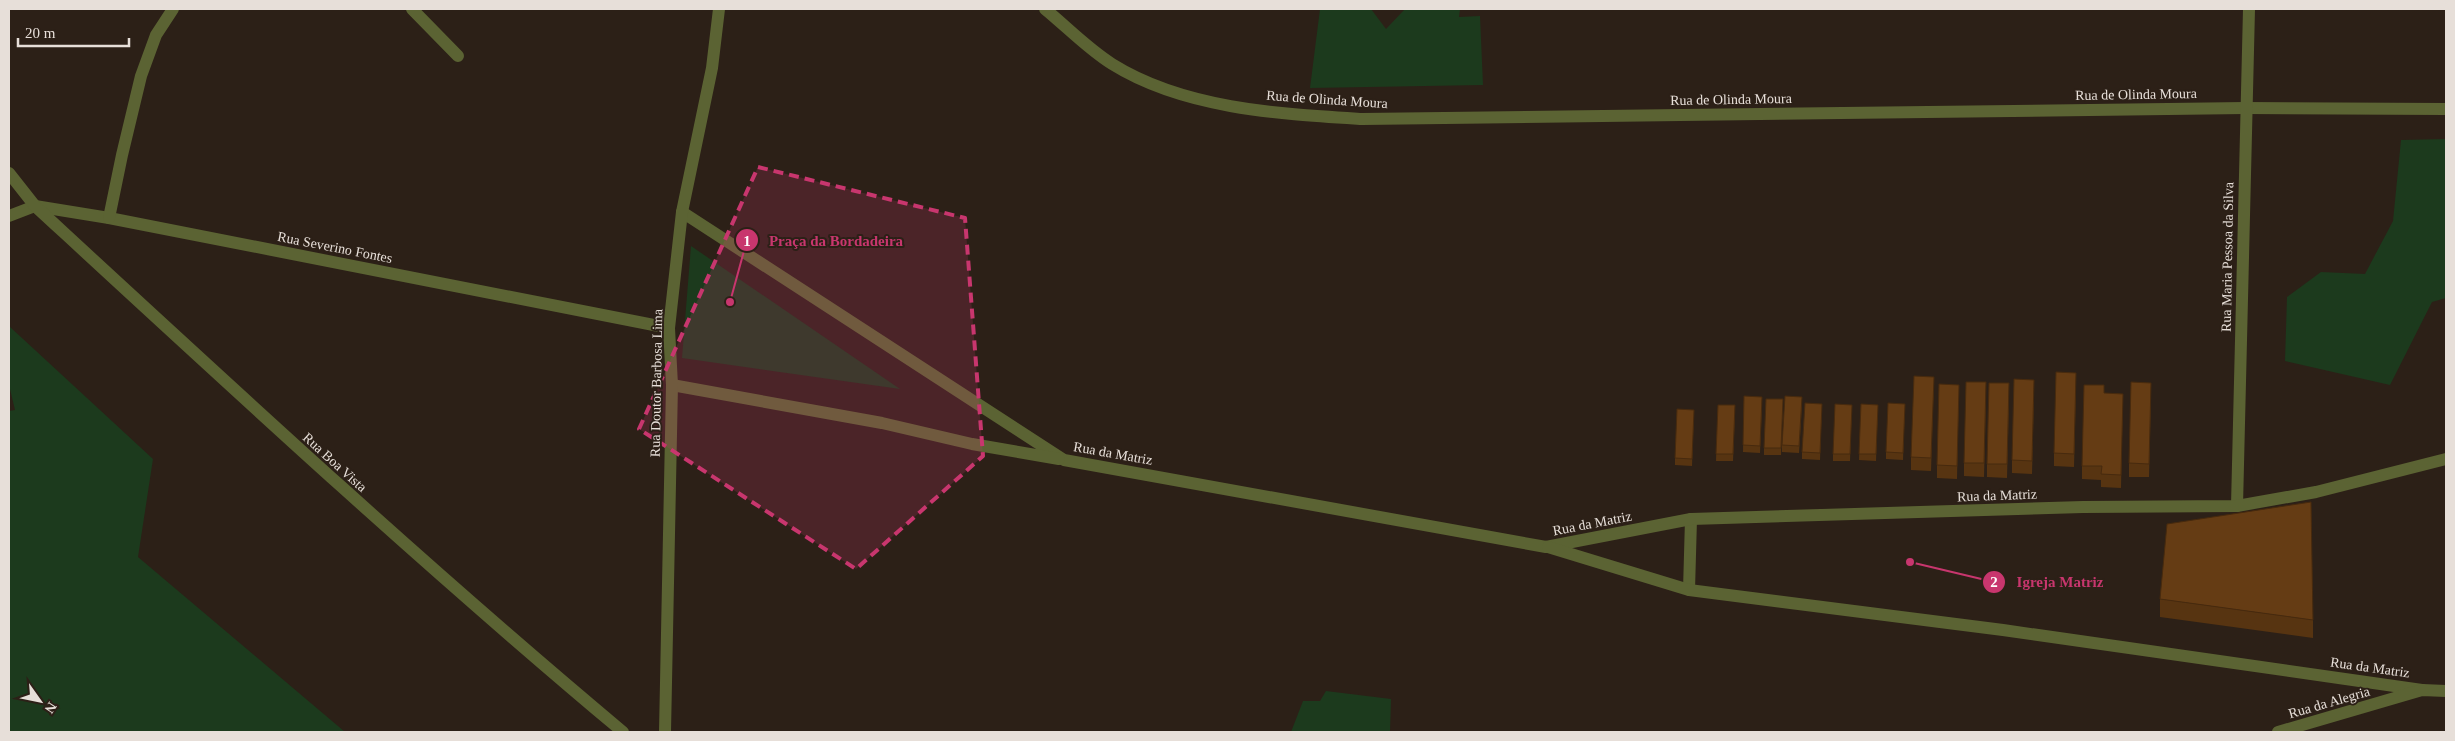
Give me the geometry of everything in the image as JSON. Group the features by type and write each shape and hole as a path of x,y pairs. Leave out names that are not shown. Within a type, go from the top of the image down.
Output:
{"street":[{"path":"110,218 122,155 141,76 156,35 173,9"},
{"path":"412,9 458,56"},
{"name":"Rua Doutor Barbosa Lima","path":"665,732 672,385 669,328 682,212 712,68 719,9"},
{"name":"Rua de Olinda Moura","path":"1045,9 1086,45 1113,65 1161,86 1213,104 1293,114 1362,118 2245,108 2446,109"},
{"name":"Rua Maria Pessoa da Silva","path":"2237,506 2245,108 2249,9"},
{"path":"9,174 35,206 9,216"},
{"name":"Rua Severino Fontes","path":"35,206 110,218 669,328"},
{"name":"Rua Boa Vista","path":"35,206 337,485 534,658 623,732"},
{"name":"Rua da Matriz","path":"682,212 1064,460 1546,547 1690,590 2003,630 2422,690"},
{"path":"672,385 882,423 972,444 1064,460"},
{"name":"Rua da Matriz","path":"1546,547 1691,518 2082,507 2237,506 2316,492 2446,459"},
{"path":"1690,590 1691,518"},
{"name":"Rua da Alegria","path":"2278,732 2422,690 2446,691"}],"highlighted area":[{"path":"758,167 965,218 983,456 856,569 639,429"}],"green space":[{"path":"1320,9 1371,9 1386,29 1405,9 1460,9 1459,17 1480,16 1483,85 1310,88"},
{"path":"2446,139 2446,298 2432,302 2390,385 2285,361 2287,297 2321,272 2365,274 2393,221 2401,140"},
{"path":"691,246 900,389 682,358"},
{"path":"9,326 153,459 138,557 345,732 9,732 9,411 15,410 9,385"},
{"path":"1326,691 1391,699 1390,732 1291,732 1303,701 1320,701"}],"building":[{"path":"2056,372 2076,373 2074,454 2054,453"},
{"path":"1914,376 1934,377 1931,458 1911,457"},
{"path":"2014,379 2034,380 2032,461 2012,460"},
{"path":"1966,382 1986,382 1984,463 1964,463"},
{"path":"2131,382 2151,383 2149,464 2129,463"},
{"path":"1989,383 2009,383 2007,464 1987,464"},
{"path":"1939,384 1959,385 1957,466 1937,465"},
{"path":"2084,385 2104,385 2104,393 2123,394 2121,475 2101,474 2102,466 2082,466"},
{"path":"1744,396 1762,397 1760,446 1743,445"},
{"path":"1785,396 1802,397 1799,446 1782,445"},
{"path":"1766,399 1783,399 1781,448 1764,448"},
{"path":"1805,403 1822,404 1820,453 1802,452"},
{"path":"1888,403 1905,404 1903,453 1886,452"},
{"path":"1835,404 1852,405 1850,454 1833,454"},
{"path":"1861,404 1878,405 1876,454 1859,454"},
{"path":"1718,405 1735,405 1733,454 1716,454"},
{"path":"1677,409 1694,410 1692,459 1675,458"},
{"path":"2311,502 2313,620 2160,599 2167,524"}],"place":[{"name":"Praça da Bordadeira","path":"730,302"},
{"name":"Igreja Matriz","path":"1910,562"}]}
